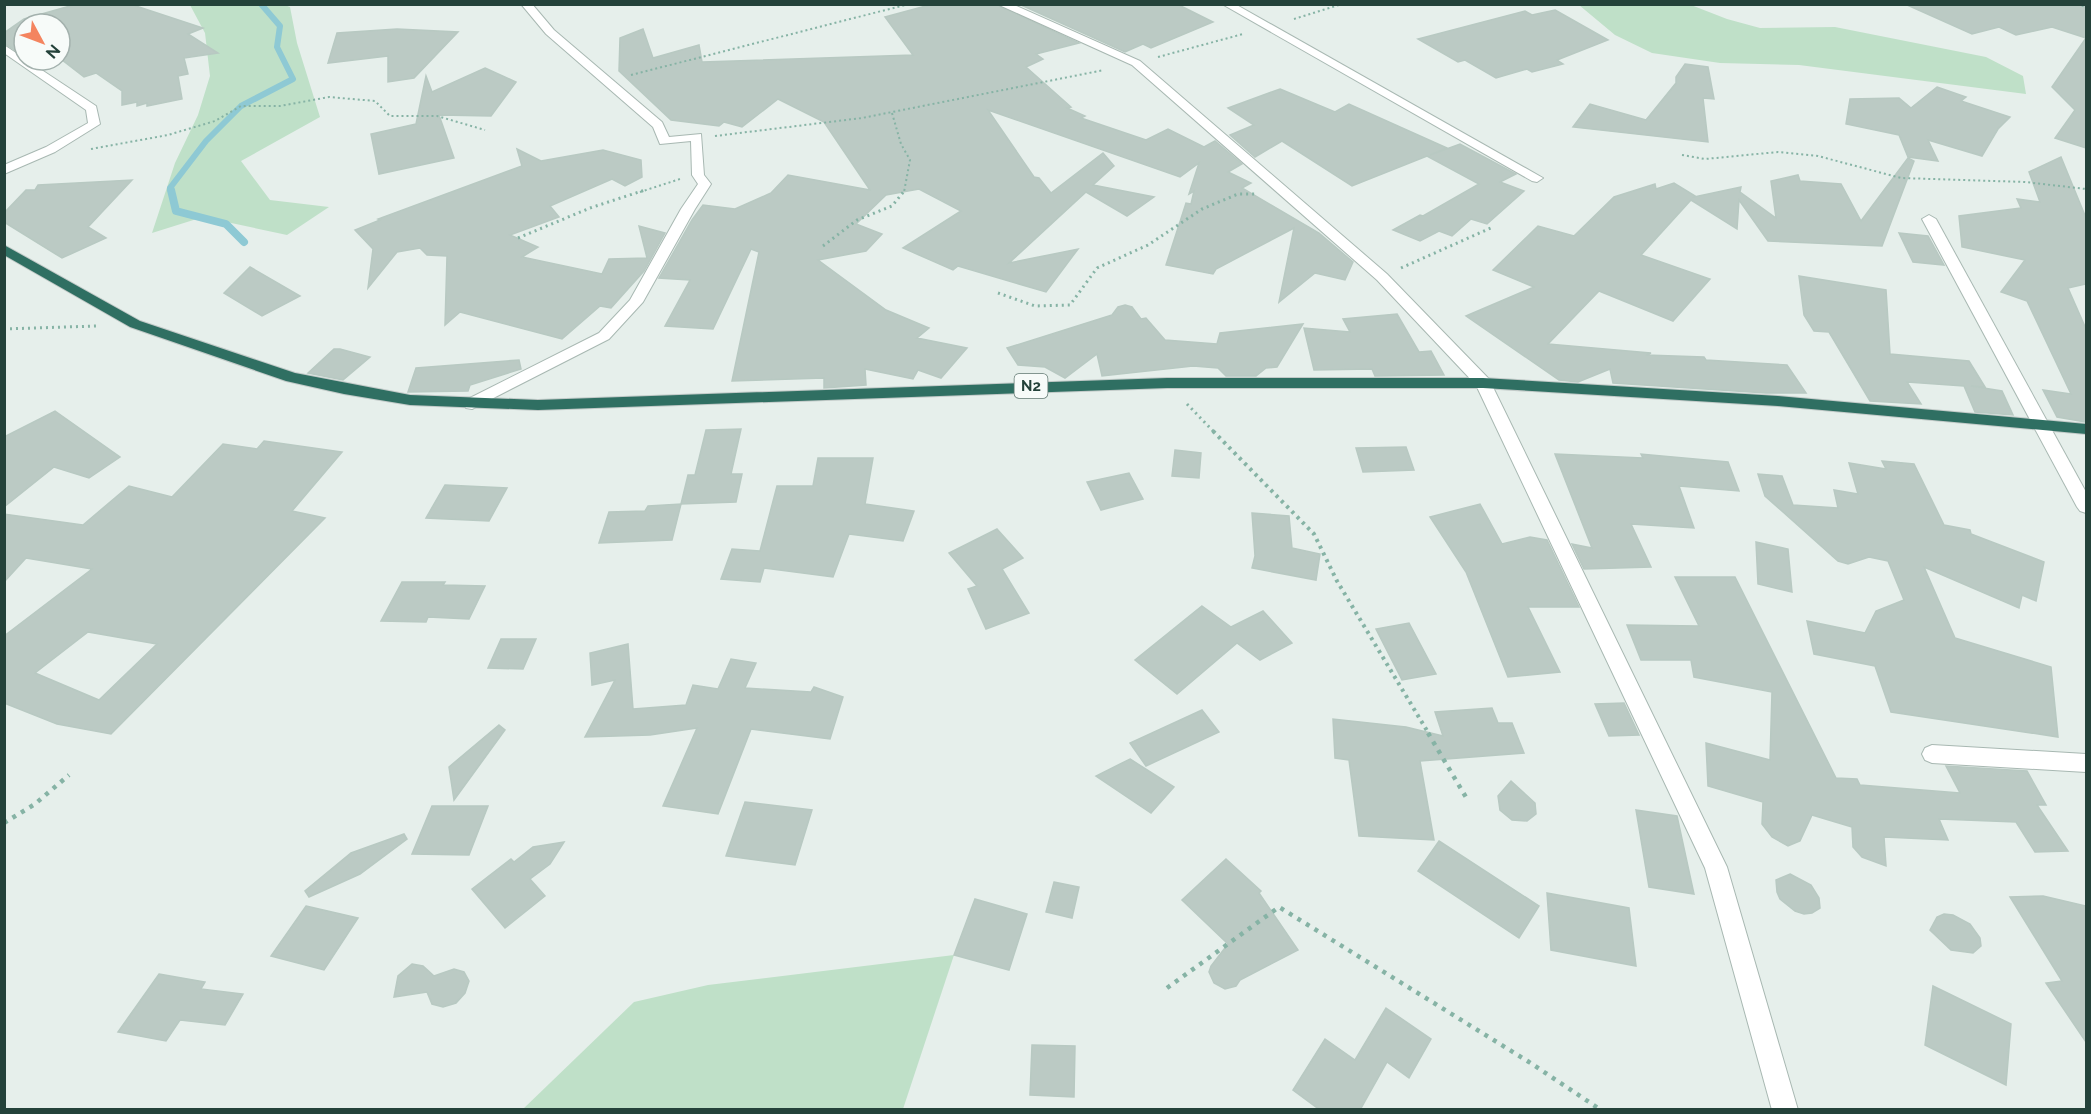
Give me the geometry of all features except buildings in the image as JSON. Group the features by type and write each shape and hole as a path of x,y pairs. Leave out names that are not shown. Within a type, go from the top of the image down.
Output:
{"highway":[{"name":"N2","path":"4,249 135,324 291,377 344,389 410,399 472,404 538,405 1167,383 1483,382 1778,401 2041,423 2086,429"}],"street":[{"path":"472,404 604,336 636,302 688,209 705,184 698,175 697,137 664,141 658,125 550,32 526,4"},
{"path":"1002,4 1136,63 1382,277 1483,382 1716,867 1785,1110"},
{"path":"1227,4 1537,178"},
{"path":"4,48 92,109 93,124 62,145 4,170"},
{"path":"1929,219 2086,507"},
{"path":"1932,754 2086,763"}],"path":[{"path":"606,81 909,4"},
{"path":"697,137 770,132 892,113 1136,63 1342,4"},
{"path":"2077,4 2086,7"},
{"path":"90,149 168,135 215,121 242,106 280,106 329,97 375,101 390,116 437,116 485,130"},
{"path":"823,246 857,220 892,206 905,190 910,160 901,144 892,113"},
{"path":"1682,155 1705,159 1788,153 1818,156 1900,178 2025,182 2086,189"},
{"path":"518,238 590,208 667,182 698,175"},
{"path":"998,293 1035,306 1070,305 1097,268 1148,245 1202,209 1238,194 1286,195"},
{"path":"1382,277 1493,227"},
{"path":"4,329 135,324"},
{"path":"1167,383 1314,534 1337,580 1467,799"},
{"path":"4,823 35,804 69,775"},
{"path":"1167,988 1279,907 1529,1062 1601,1110"}],"green space":[{"path":"282,4 290,7 297,43 320,117 241,161 270,200 329,207 287,235 203,217 152,233 175,163 198,115 210,76 205,33 190,5"},
{"path":"1579,5 1691,5 1727,19 1760,28 1835,27 1986,57 2023,76 2026,94 1799,65 1720,63 1652,53 1615,35"},
{"path":"954,955 903,1109 522,1110 634,1002 708,985"}],"waterway":[{"path":"171,192 170,188 206,141 241,106 293,79 277,47 280,26 261,4"},
{"path":"171,190 176,211 226,224 244,242"}]}
